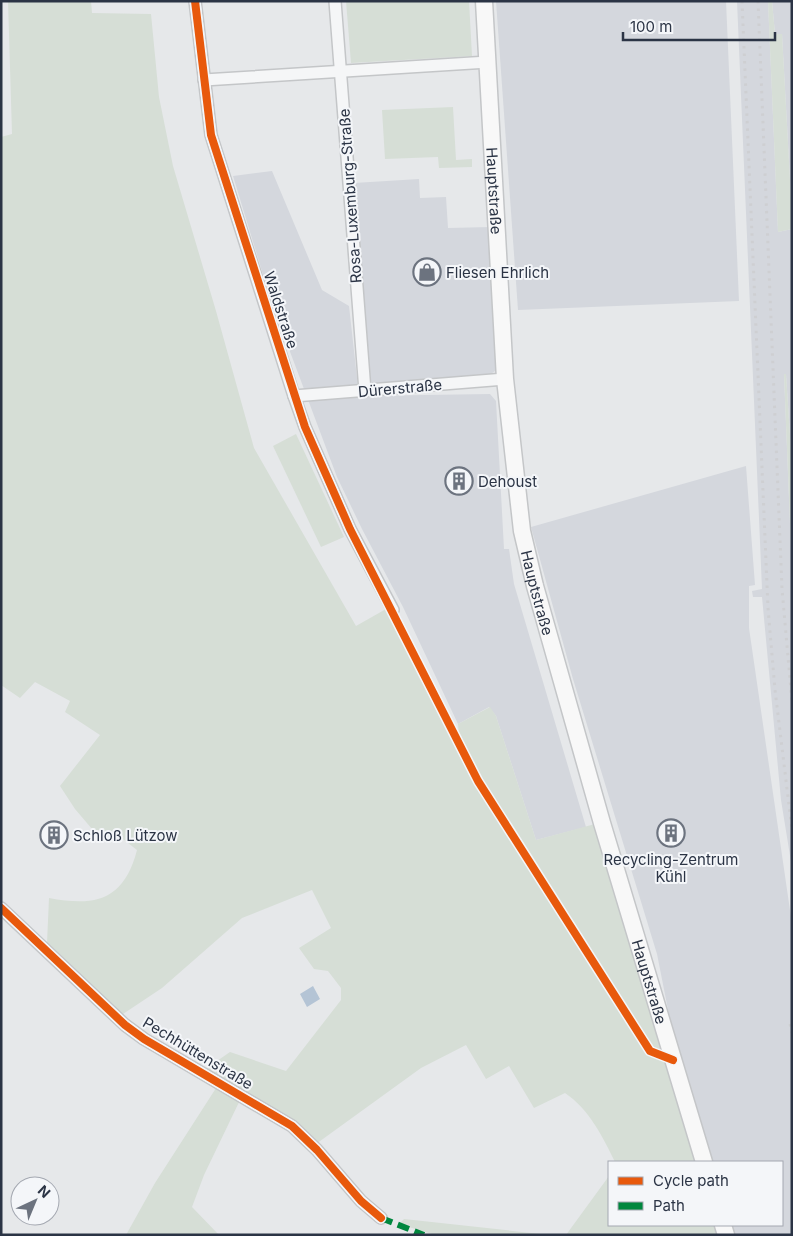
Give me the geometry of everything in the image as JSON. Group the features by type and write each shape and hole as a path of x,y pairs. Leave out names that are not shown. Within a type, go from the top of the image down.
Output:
{"main road":[{"name":"Hauptstraße","path":"484,1 505,379 522,531 535,586 645,970 704,1161"}],"street":[{"name":"Waldstraße","path":"195,1 211,135 294,396 305,427 350,529 393,610"},
{"name":"Rosa-Luxemburg-Straße","path":"335,1 365,391"},
{"path":"204,80 488,62"},
{"name":"Dürerstraße","path":"294,396 505,379"},
{"name":"Pechhüttenstraße","path":"1,908 125,1025 144,1039 292,1126 317,1150 361,1201 381,1218"}],"shaded area":[{"path":"8,1 91,1 92,13 151,14 159,97 173,166 254,448 356,626 386,609 452,739 459,734 458,724 490,707 496,716 536,840 595,824 698,1161 615,1161 594,1124 574,1100 565,1093 534,1108 509,1066 486,1079 466,1045 421,1068 316,1144 204,1070 230,1052 286,1071 341,1000 341,988 328,971 314,969 299,948 331,928 312,890 242,918 162,988 120,1016 47,943 49,898 81,901 94,900 106,896 116,890 124,880 137,850 119,836 98,836 75,809 60,786 100,735 65,712 70,701 35,682 20,698 1,685 1,137 12,134"},
{"path":"346,1 469,1 472,56 351,63"},
{"path":"496,1 726,1 739,301 518,310"},
{"path":"737,1 768,1 778,232 792,229 792,465 786,375 784,374 792,573 792,868 781,800 762,597 753,597 752,591 762,589"},
{"path":"768,1 772,1 775,34 782,34 792,216 792,229 778,232"},
{"path":"772,1 792,1 792,216 782,34 775,34"},
{"path":"453,107 456,160 472,159 472,167 439,168 438,157 385,159 382,110"},
{"path":"272,171 322,290 349,306 359,396 490,394 496,401 504,549 509,549 514,584 586,827 536,840 496,716 489,707 458,724 403,607 337,477 271,301 233,176"},
{"path":"419,179 420,198 446,197 448,228 491,227 500,362 495,371 488,376 369,385 354,183"},
{"path":"784,374 786,374 792,465 792,573"},
{"path":"296,434 344,537 321,547 273,446"},
{"path":"746,466 755,585 749,586 749,628 792,924 792,1235 731,1235 728,1226 783,1226 783,1161 709,1161 677,1055 657,954 573,679 531,527"},
{"path":"218,1085 241,1098 204,1175 192,1207 219,1235 126,1235 155,1183"},
{"path":"608,1177 608,1226 717,1226 720,1235 566,1235"},
{"path":"404,1219 550,1235 435,1235 399,1224"}],"water":[{"path":"313,986 320,999 307,1007 300,994"}],"railway":[{"path":"742,1 768,608 775,690 792,830"},
{"path":"758,1 782,589 792,702"},
{"path":"790,1024 792,1033"}],"marked path":[{"path":"381,1218 424,1235"}],"cycle path":[{"path":"195,1 211,135 305,427 350,529 478,781 650,1051 673,1060"},
{"path":"1,908 125,1025 144,1039 292,1126 317,1150 361,1201 381,1218"}],"place":[{"name":"Fliesen Ehrlich","path":"427,272"},
{"name":"Dehoust","path":"459,481"},
{"name":"Recycling-Zentrum Kühl","path":"671,833"},
{"name":"Schloß Lützow","path":"54,835"}]}
